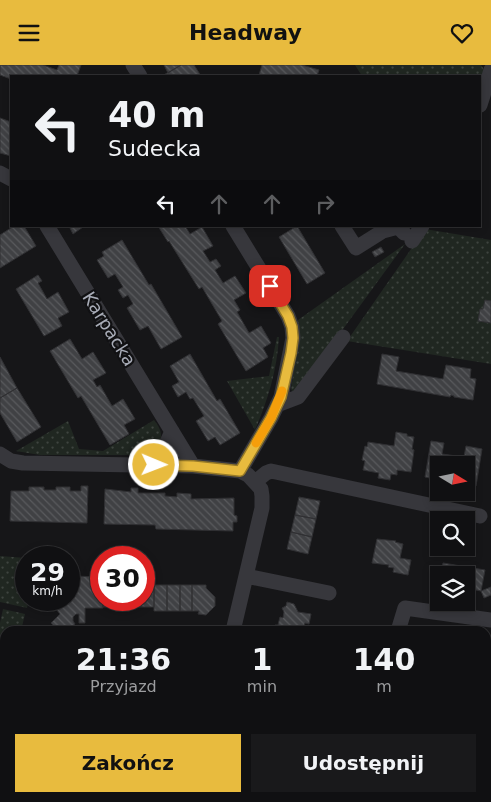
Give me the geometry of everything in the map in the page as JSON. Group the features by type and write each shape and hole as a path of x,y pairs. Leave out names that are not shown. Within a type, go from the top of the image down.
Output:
{"street":[{"path":"481,102 491,70"},
{"name":"Karpacka","path":"48,227 193,466"},
{"path":"233,227 288,316 293,338 281,397 240,471"},
{"path":"343,227 356,248 383,231 398,227 408,237 421,227"},
{"path":"277,405 298,397 343,337"},
{"path":"154,465 172,431"},
{"path":"0,454 11,461 24,463 193,466 240,471 248,475 260,489 262,508 234,626"},
{"path":"255,482 271,471 480,516"},
{"path":"246,575 329,593"},
{"path":"399,626 404,608 491,620"}],"shaded area":[{"path":"355,65 481,65 485,71 481,91 481,75 361,75"},
{"path":"425,229 491,240 491,364 347,341"},
{"path":"405,244 298,391 293,393 291,389 299,337 298,320"},
{"path":"277,337 279,337 274,373 268,396 255,430 227,381 269,376"},
{"path":"154,420 160,430 161,439 156,447 147,455 40,455 16,451 68,421 79,449 103,451"},
{"path":"0,556 15,557 15,605 0,602"},
{"path":"3,609 25,614 22,626 0,626"}],"building":[{"path":"0,65 43,65 57,70 59,65 81,65 77,75 10,75 10,79 0,75"},
{"path":"164,65 181,65 168,73"},
{"path":"181,65 194,65 200,75 164,75"},
{"path":"262,65 302,65 319,70 317,75 259,75"},
{"path":"0,118 10,122 10,156 0,153"},
{"path":"12,227 25,227 36,246 0,268 0,235"},
{"path":"71,227 83,227 73,234"},
{"path":"159,227 186,227 190,234 202,227 213,246 203,251 210,262 216,259 221,266 215,270 223,283 235,276 246,293 234,300 240,310 237,312 249,333 261,326 271,343 263,348 268,357 246,371 218,324 222,321 202,287 199,289"},
{"path":"298,227 325,273 307,284 279,237"},
{"path":"122,240 149,285 151,284 182,337 161,349 148,326 140,330 127,308 133,304 128,295 123,298 118,290 123,287 115,274 108,278 97,260 104,256 102,252"},
{"path":"381,247 384,252 375,257 372,252"},
{"path":"38,275 42,281 38,283 47,299 58,292 69,312 58,318 62,326 44,336 16,289"},
{"path":"485,300 491,301 491,323 478,321 480,309 483,309"},
{"path":"70,339 82,359 93,352 106,373 93,380 97,387 100,385 112,406 123,399 135,419 124,425 129,434 110,445 81,396 78,398 50,351"},
{"path":"190,354 217,401 220,399 240,433 220,445 215,437 208,441 196,421 204,416 193,398 190,399 186,392 178,397 172,386 179,382 170,366"},
{"path":"382,354 399,357 396,371 443,379 446,365 471,369 470,378 476,379 473,400 377,384"},
{"path":"0,357 17,388 0,398"},
{"path":"17,388 41,427 17,442 0,413 0,398"},
{"path":"396,432 414,437 411,472 397,470 397,475 391,474 390,480 378,478 379,473 363,470 365,461 362,460 365,446 367,447 368,442 394,446"},
{"path":"431,441 444,443 442,454 457,456 430,456 430,478 425,477"},
{"path":"466,446 482,449 476,486 475,456 464,456"},
{"path":"81,486 88,486 87,523 10,521 11,491 29,491 29,487 44,487 44,490 56,490 56,487 70,487 70,491 81,491"},
{"path":"131,488 138,488 138,493 165,493 165,496 177,497 177,493 191,494 191,499 234,498 234,515 237,516 237,522 233,522 233,531 156,529 155,525 104,524 105,489 131,492"},
{"path":"299,497 320,501 316,519 295,515"},
{"path":"295,515 316,519 312,537 291,532"},
{"path":"291,532 312,537 308,554 287,549"},
{"path":"377,539 396,541 403,544 400,558 411,560 408,575 393,572 394,568 388,567 389,565 372,563"},
{"path":"443,563 461,566 442,566"},
{"path":"475,568 485,570 481,591 475,590"},
{"path":"80,576 90,577 90,608 85,608 85,623 79,623 79,614 76,614 73,617 75,624 73,626 54,626 51,623 60,614 58,611 80,611"},
{"path":"155,585 167,585 167,611 155,611"},
{"path":"167,585 180,585 180,611 167,611"},
{"path":"180,585 192,585 192,611 180,611"},
{"path":"192,585 206,585 206,588 215,597 215,606 206,615 198,614 199,611 192,611"},
{"path":"491,587 491,595 484,598 481,591"},
{"path":"287,602 294,604 298,612 311,614 309,624 305,623 304,626 275,626 278,625 280,617 283,618 284,612 282,608 286,606"}],"slow traffic":[{"path":"256,443 271,418 282,391"}],"route":[{"path":"154,465 193,466 240,471 281,397 291,353 292,327 288,316 270,286"}]}
